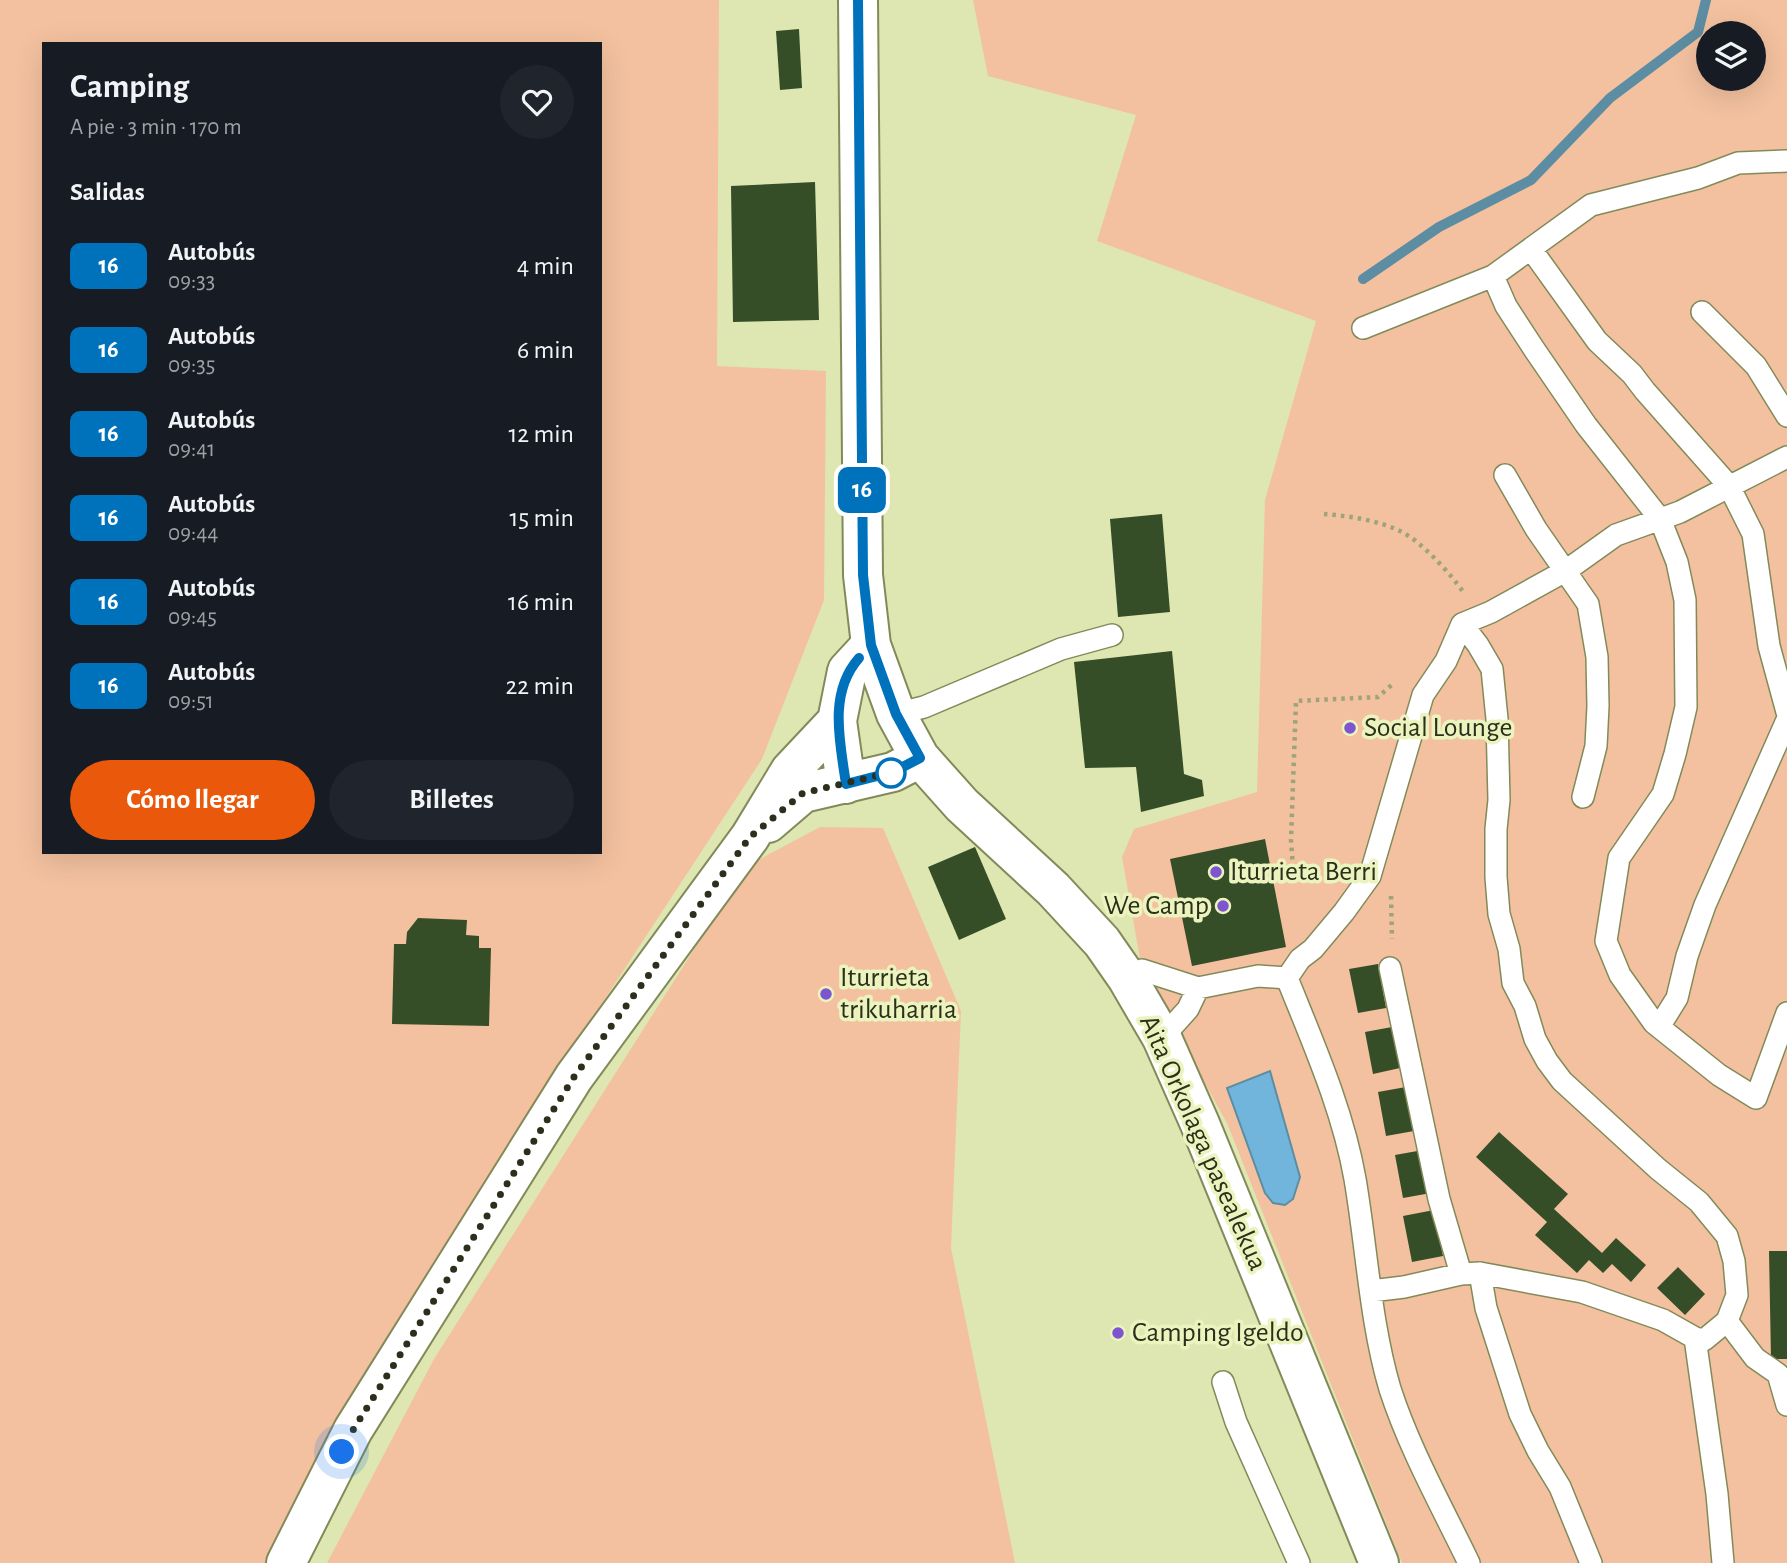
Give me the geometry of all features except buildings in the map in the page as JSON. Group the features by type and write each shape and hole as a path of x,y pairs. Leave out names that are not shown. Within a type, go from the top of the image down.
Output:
{"street":[{"name":"Aita Orkolaga pasealekua","path":"858,0 863,575 871,645 896,714 920,758 962,805 1053,889 1102,942 1127,978 1162,1038 1205,1136 1378,1563"},
{"path":"846,784 837,722 847,671 871,645"},
{"path":"285,1563 353,1430 566,1089 750,837 790,771 837,722"},
{"path":"750,837 803,793 893,772 920,758"}],"lane":[{"path":"1363,328 1493,276 1591,205 1698,178 1738,163 1787,161"},
{"path":"1531,249 1597,341 1632,374 1729,486 1753,534 1769,646 1787,712"},
{"path":"1493,276 1506,306 1586,425 1660,519 1677,562 1685,600 1686,707 1663,794 1619,858 1606,941 1620,975 1654,1023 1719,1076 1756,1098 1787,1013"},
{"path":"1702,312 1756,366 1787,416"},
{"path":"1287,978 1300,959 1313,949 1330,929 1370,876 1423,695 1471,620 1567,570 1616,535 1680,512 1787,457"},
{"path":"1505,475 1536,529 1567,570 1588,604 1597,657 1598,706 1596,746 1583,797"},
{"path":"1371,1291 1471,1273 1582,1292 1662,1320 1704,1340 1727,1321 1737,1295 1734,1261 1727,1236 1699,1202 1658,1169 1562,1081 1535,1039 1525,1006 1513,983 1499,914 1496,877 1499,800 1497,719 1492,669 1478,645 1471,620"},
{"path":"896,714 924,707 1061,649 1112,635"},
{"path":"1659,1027 1677,998 1687,956 1705,905 1787,720"},
{"path":"1390,968 1439,1199 1486,1308 1520,1414 1560,1487 1591,1563"},
{"path":"1127,978 1142,970 1198,988 1258,976 1287,978"},
{"path":"1287,978 1314,1046 1346,1141 1355,1177 1377,1340 1391,1391 1410,1439 1469,1563"},
{"path":"1162,1038 1188,1009 1198,988"},
{"path":"1727,1321 1755,1358 1777,1374 1787,1405"},
{"path":"1695,1338 1717,1494 1723,1563"},
{"path":"1223,1382 1236,1422 1299,1563"}],"path":[{"path":"1324,514 1351,517 1401,531 1434,558 1460,587 1471,620"},
{"path":"1293,868 1291,840 1296,701 1378,697"}],"shaded area":[{"path":"0,0 719,0 717,366 826,371 824,600 762,759 561,1066 269,1563 0,1563"},
{"path":"973,0 1787,0 1787,1563 1402,1563 1227,1123 1142,970 1122,857 1134,829 1257,792 1265,500 1316,321 1097,241 1136,115 988,76"},
{"path":"820,827 883,828 961,1011 951,1248 1015,1563 327,1563 434,1359 747,866"}],"water":[{"path":"1270,1071 1300,1177 1293,1199 1285,1205 1273,1203 1265,1193 1227,1088"}],"waterway":[{"path":"1363,279 1439,227 1531,180 1610,98 1698,32 1706,0"}],"bus line":[{"name":"16","path":"858,0 863,575 871,645 896,714 920,758 893,772 846,784 837,722 847,671 859,658"}],"place":[{"name":"Social Lounge","path":"1350,728"},
{"name":"Iturrieta Berri","path":"1216,872"},
{"name":"We Camp","path":"1223,906"},
{"name":"Iturrieta trikuharria","path":"826,994"},
{"name":"Camping Igeldo","path":"1118,1333"}],"route":[{"path":"342,1452 353,1430 574,1077 750,837 803,793 893,772 891,773"}]}
